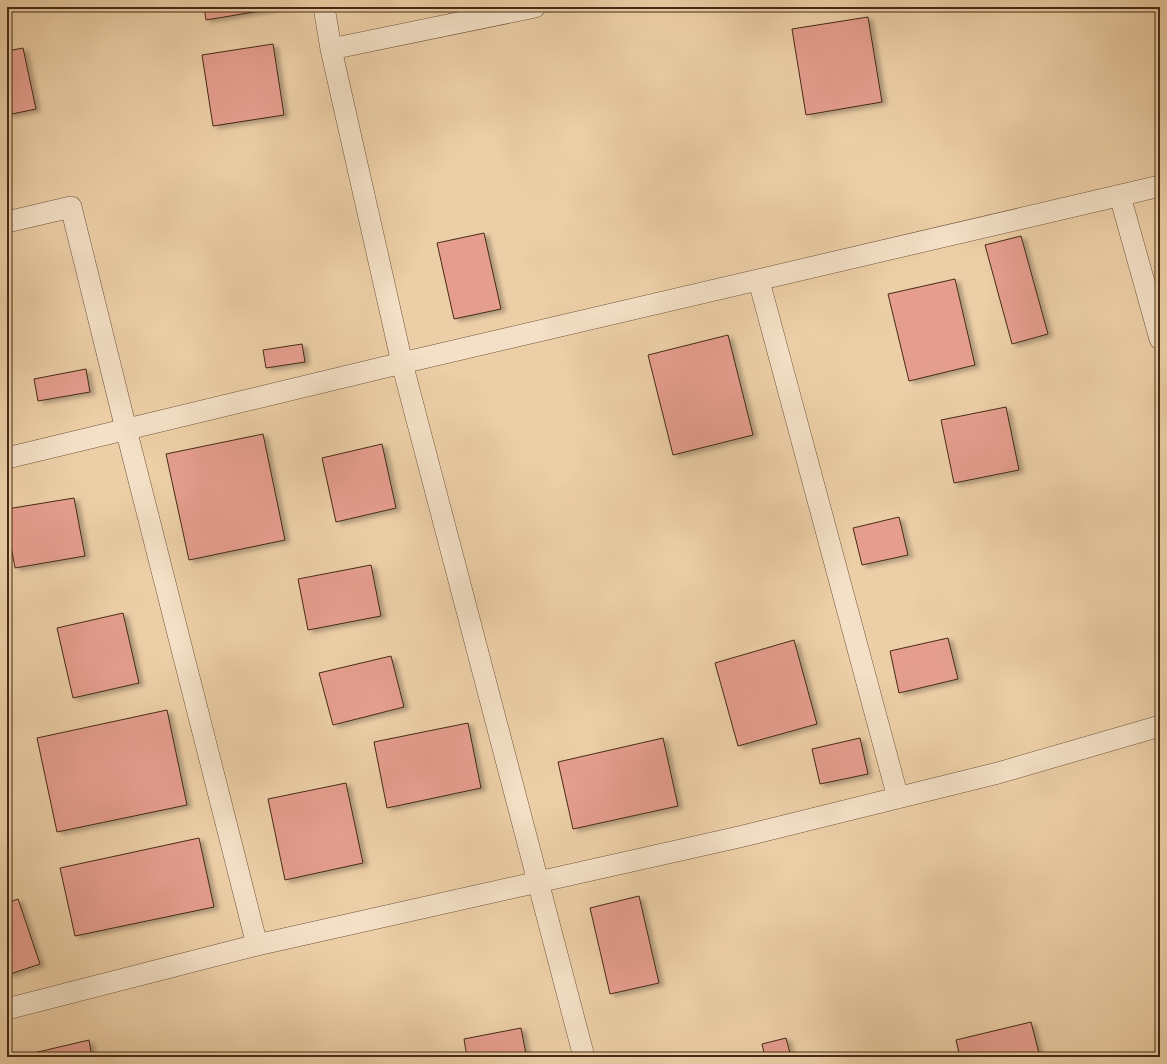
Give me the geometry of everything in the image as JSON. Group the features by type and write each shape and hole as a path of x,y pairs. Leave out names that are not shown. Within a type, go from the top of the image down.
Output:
{"street":[{"path":"324,7 331,49 402,363 584,1057"},
{"path":"331,49 535,7"},
{"path":"7,458 402,363 759,281 1160,186"},
{"path":"1120,196 1160,339"},
{"path":"7,222 71,207 126,429 258,945"},
{"path":"759,281 898,798"},
{"path":"7,1009 258,945 739,837 898,798 998,773 1160,726"}],"building":[{"path":"204,7 271,7 272,9 206,20"},
{"path":"868,17 882,102 806,115 792,29"},
{"path":"273,44 284,115 213,126 202,55"},
{"path":"23,48 36,109 7,115 7,51"},
{"path":"484,233 501,309 454,319 437,243"},
{"path":"1021,236 1048,334 1012,344 985,245"},
{"path":"955,279 975,365 909,381 888,294"},
{"path":"728,335 753,435 673,455 648,355"},
{"path":"302,344 305,362 266,368 263,350"},
{"path":"86,369 90,392 38,401 34,379"},
{"path":"1006,407 1019,470 954,483 941,420"},
{"path":"263,434 285,540 189,560 166,454"},
{"path":"382,444 396,508 336,522 322,458"},
{"path":"74,498 85,556 15,568 7,524 7,509"},
{"path":"899,517 908,555 862,565 853,528"},
{"path":"371,565 381,616 308,630 298,579"},
{"path":"123,613 139,683 73,698 57,628"},
{"path":"948,638 958,679 899,693 890,651"},
{"path":"794,640 817,724 738,746 715,663"},
{"path":"391,656 404,707 333,725 319,673"},
{"path":"167,710 187,805 57,832 37,738"},
{"path":"468,723 481,788 387,808 374,742"},
{"path":"663,738 678,806 573,829 558,762"},
{"path":"860,738 868,774 820,784 812,749"},
{"path":"346,783 363,863 285,880 268,799"},
{"path":"199,838 214,907 75,936 60,868"},
{"path":"639,896 659,983 610,994 590,908"},
{"path":"18,899 40,964 7,975 7,903"},
{"path":"1031,1022 1040,1057 960,1057 956,1040"},
{"path":"521,1028 526,1054 514,1057 467,1057 464,1039"},
{"path":"786,1038 791,1057 765,1057 762,1044"},
{"path":"89,1040 92,1057 25,1057 25,1055"}]}
